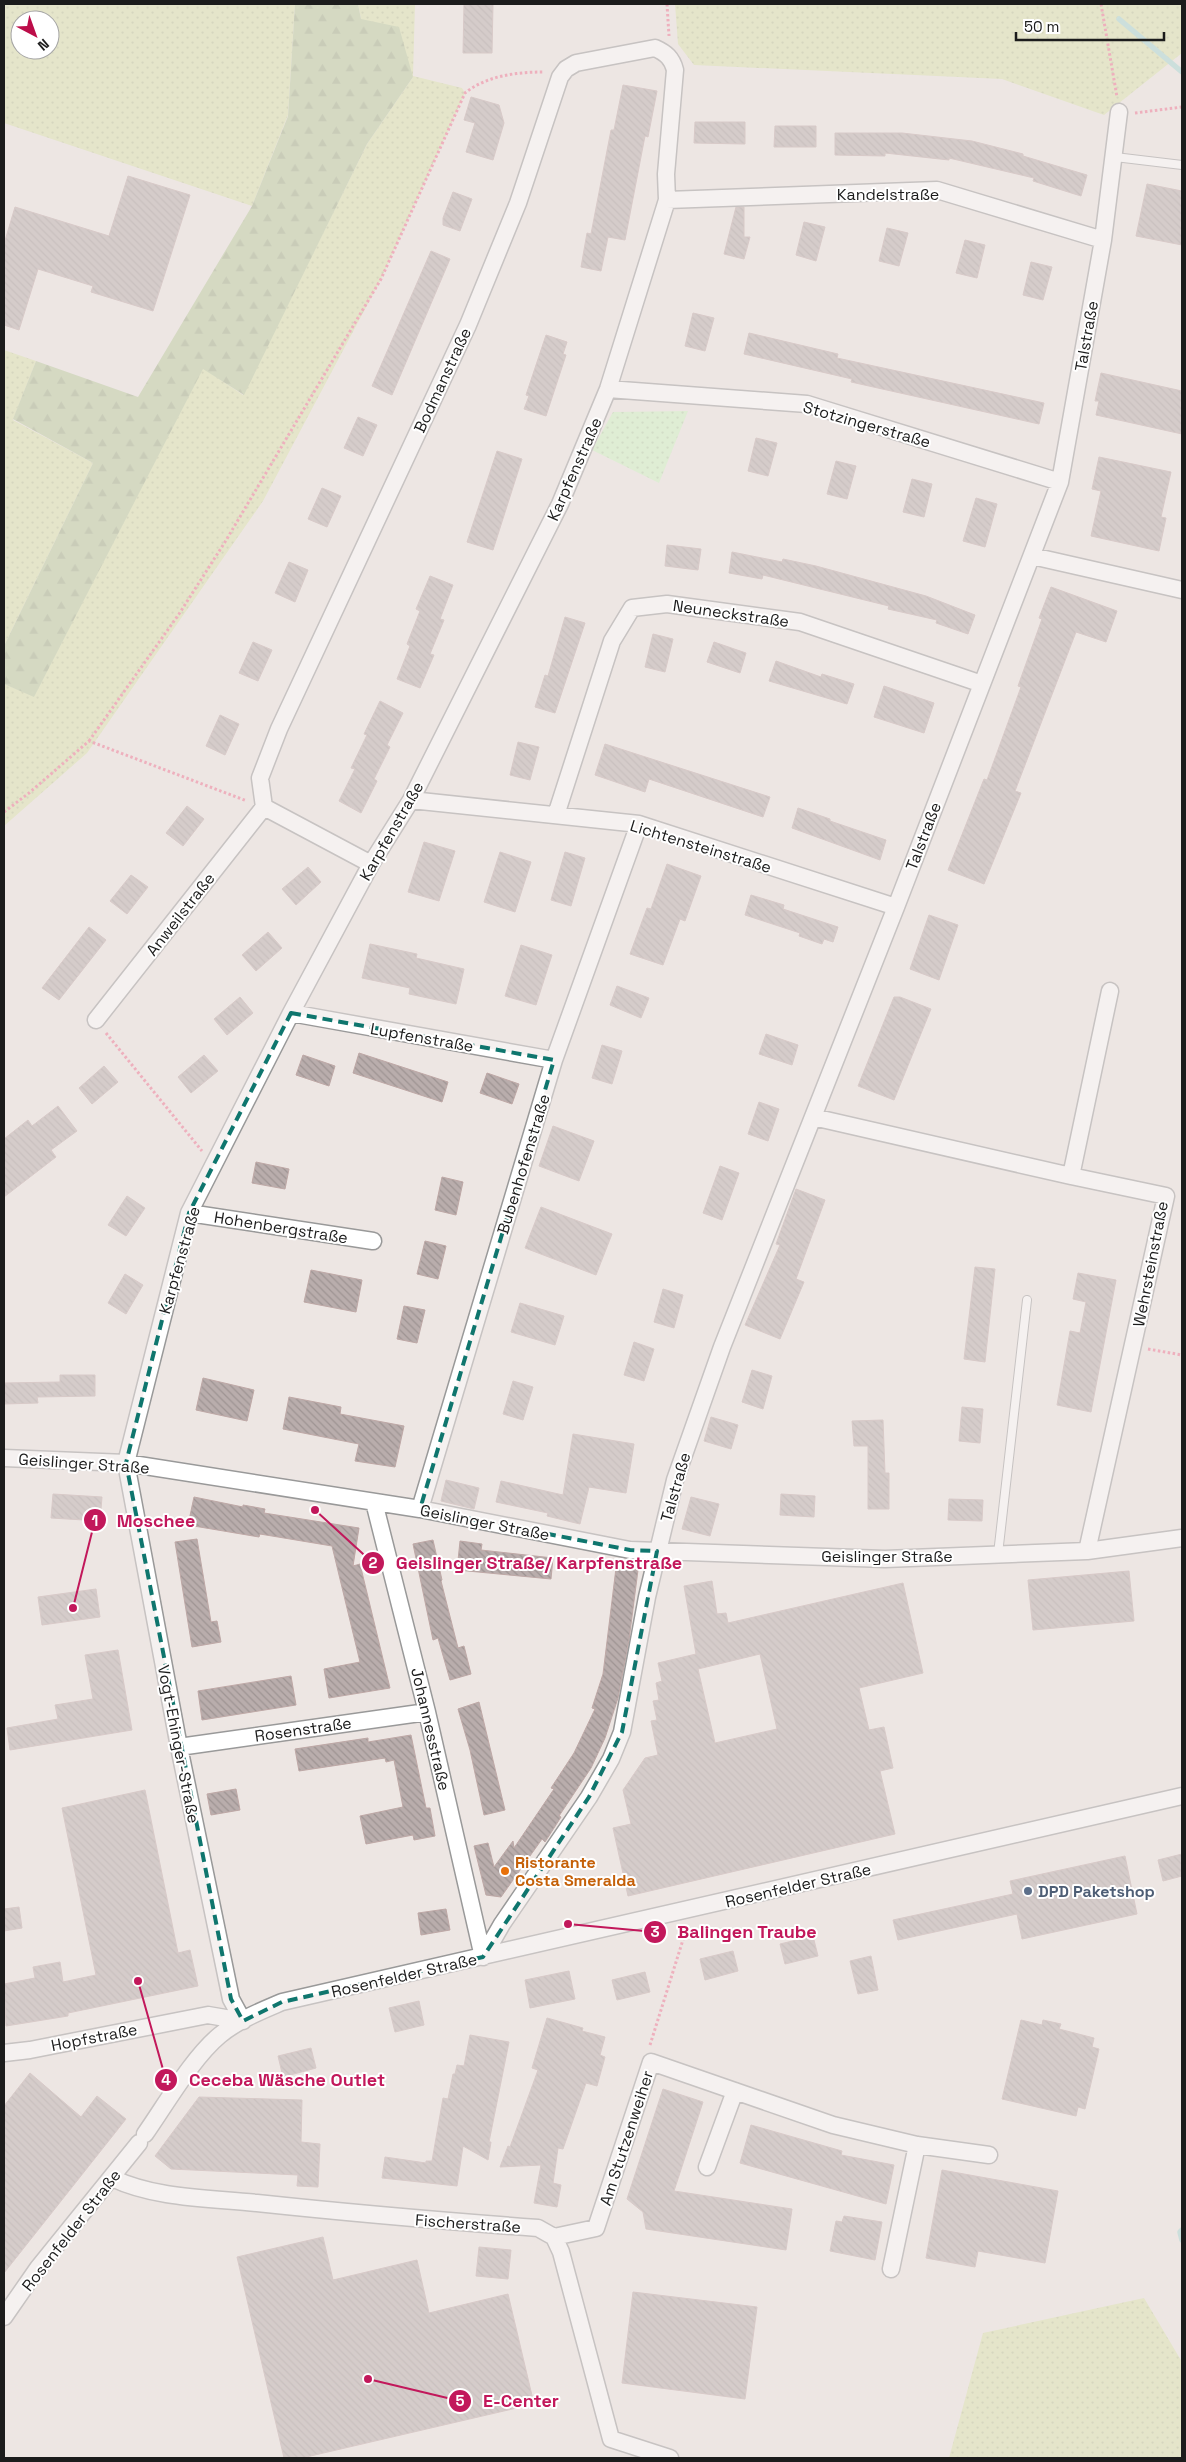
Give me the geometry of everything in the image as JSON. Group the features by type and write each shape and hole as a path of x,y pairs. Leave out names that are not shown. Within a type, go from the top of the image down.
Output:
{"street":[{"path":"560,77 566,69 576,63 654,48 664,52 672,60 675,70 666,174 667,200"},
{"name":"Bodmanstraße","path":"264,807 260,778 279,729 468,325 518,203 560,77"},
{"name":"Talstraße","path":"483,1957 502,1924 589,1797 611,1759 622,1732 646,1596 674,1480 722,1347 896,907 1060,482 1103,240 1119,114"},
{"name":"Kandelstraße","path":"667,200 937,190 1103,240"},
{"name":"Karpfenstraße","path":"126,1463 189,1213 291,1013 371,864 411,800 560,504 608,389 667,200"},
{"name":"Stotzingerstraße","path":"608,389 807,404 1060,482"},
{"path":"1032,556 1182,590"},
{"name":"Neuneckstraße","path":"556,815 612,641 632,608 666,604 800,622 982,684"},
{"name":"Lichtensteinstraße","path":"411,800 639,824 896,907"},
{"path":"264,807 371,864"},
{"name":"Anweilstraße","path":"96,1020 264,807"},
{"name":"Bubenhofenstraße","path":"420,1509 554,1060 639,824"},
{"path":"813,1117 1071,1176 1110,990"},
{"name":"Lupfenstraße","path":"291,1013 554,1060"},
{"name":"Wehrsteinstraße","path":"1071,1176 1166,1196 1087,1550"},
{"name":"Hohenbergstraße","path":"189,1213 373,1241"},
{"name":"Geislinger Straße","path":"4,1458 126,1463 420,1509 630,1550 885,1560 1087,1550 1182,1538"},
{"name":"Vogt-Ehinger-Straße","path":"126,1463 179,1747 231,1999 242,2021"},
{"name":"Johannesstraße","path":"374,1502 428,1712 483,1957"},
{"name":"Rosenstraße","path":"179,1747 428,1712"},
{"name":"Rosenfelder Straße","path":"4,2317 38,2268 112,2178 194,2064 220,2035 255,2013 282,2002 1182,1796"},
{"name":"Hopfstraße","path":"4,2053 30,2050 208,2015 242,2021"},
{"name":"Am Stutzenweiher","path":"554,2236 596,2228 651,2062 833,2125 917,2145 989,2155"},
{"path":"708,2167 735,2091"},
{"path":"891,2269 917,2145"},
{"name":"Fischerstraße","path":"112,2178 133,2188 159,2192 394,2217 538,2228 554,2236"},
{"path":"554,2236 561,2252 611,2439 670,2458"}],"lane":[{"path":"1115,157 1182,165"},
{"path":"998,1554 1027,1300"}],"path":[{"path":"664,52 669,38 667,4"},
{"path":"1101,4 1119,114 1182,107"},
{"path":"4,812 89,741 179,614 381,280 464,93 478,82 523,72 545,72 560,77"},
{"path":"89,741 264,807"},
{"path":"119,1050 193,1140"},
{"path":"1133,1346 1182,1355"},
{"path":"651,2062 647,2054 692,1909"}],"highlighted area":[{"path":"291,1013 554,1060 420,1509 630,1550 657,1551 622,1732 589,1797 483,1957 282,2002 243,2021 231,1999 126,1463 189,1213"}],"green space":[{"path":"4,4 295,4 288,115 252,206 4,123"},
{"path":"295,4 358,4 361,19 399,27 413,77 367,144 244,395 203,369 34,697 4,684 4,646 93,463 13,419 36,361 138,397 252,206 288,116"},
{"path":"358,4 415,4 413,76 462,88 465,93 381,279 263,501 87,753 4,826 4,684 34,696 203,368 243,395 367,144 413,77 361,19"},
{"path":"675,4 1182,4 1182,53 1104,115 1002,79 694,65 678,44"},
{"path":"4,350 36,361 13,420 93,463 4,646"},
{"path":"688,411 659,483 592,450 613,412"},
{"path":"1144,2298 1182,2362 1182,2458 949,2458 983,2333"}],"building":[{"path":"464,4 493,4 492,53 463,53"},
{"path":"623,85 657,91 648,137 645,136 625,240 608,237 601,271 581,267 587,233 591,234 611,130 614,130"},
{"path":"471,97 499,105 504,123 493,160 466,152 475,123 464,120"},
{"path":"695,122 745,122 745,144 694,143"},
{"path":"775,126 816,126 816,147 774,147"},
{"path":"835,133 902,133 972,141 1023,154 1023,156 1087,175 1081,196 1033,181 1034,178 949,158 949,160 885,153 885,156 835,155"},
{"path":"128,176 190,195 153,311 91,292 93,286 38,269 19,330 4,325 4,244 15,207 109,236"},
{"path":"1147,184 1182,191 1182,245 1136,236"},
{"path":"453,192 472,199 460,231 443,225 443,218"},
{"path":"736,207 744,207 744,237 750,237 744,259 724,254"},
{"path":"804,222 825,227 816,261 796,255"},
{"path":"887,228 908,233 899,266 879,261"},
{"path":"965,240 985,245 977,278 956,273"},
{"path":"431,251 450,259 392,395 372,386"},
{"path":"1031,262 1052,267 1043,300 1023,295"},
{"path":"693,313 714,318 705,351 685,346"},
{"path":"749,333 838,354 837,358 1044,403 1039,424 851,382 852,379 744,354"},
{"path":"546,335 567,342 563,354 566,355 546,416 524,409 529,396 526,395"},
{"path":"1101,373 1182,391 1182,434 1096,415 1099,401 1095,401"},
{"path":"358,417 377,425 363,456 344,448"},
{"path":"756,438 777,443 768,476 748,471"},
{"path":"497,451 522,459 493,550 467,542"},
{"path":"1099,457 1171,472 1161,517 1166,518 1159,551 1091,536 1101,491 1092,489"},
{"path":"836,461 856,466 847,499 827,494"},
{"path":"912,479 932,484 924,517 903,512"},
{"path":"322,488 341,496 327,527 308,519"},
{"path":"976,498 997,504 985,547 963,541"},
{"path":"667,545 701,549 698,570 665,566"},
{"path":"732,552 782,562 783,559 816,566 926,596 975,615 968,634 936,623 937,620 888,609 889,606 763,575 762,579 729,573"},
{"path":"289,562 308,570 295,602 275,593"},
{"path":"430,576 453,585 440,619 444,620 430,654 434,655 420,688 397,679 410,646 407,644 420,611 416,609"},
{"path":"1051,587 1117,611 1106,642 1076,632 1015,791 1021,793 984,884 948,870 984,779 987,780 1021,687 1018,686 1042,619 1039,618"},
{"path":"565,617 585,623 555,713 535,707 545,675 548,676"},
{"path":"653,634 673,639 665,672 645,667"},
{"path":"253,642 272,650 258,681 239,673"},
{"path":"714,642 746,653 740,673 707,662"},
{"path":"776,661 821,677 822,674 854,684 847,704 769,681"},
{"path":"884,686 934,703 924,733 874,717"},
{"path":"380,701 403,713 387,745 390,747 374,779 377,781 361,813 339,801 355,769 351,768 367,735 364,734"},
{"path":"220,715 239,724 225,755 206,746"},
{"path":"518,742 539,747 530,780 510,775"},
{"path":"605,744 770,797 763,817 649,779 645,792 595,775"},
{"path":"187,806 204,819 183,846 166,833"},
{"path":"798,808 886,840 880,860 792,828"},
{"path":"424,842 455,851 439,901 408,892"},
{"path":"500,852 531,862 515,912 484,902"},
{"path":"565,852 585,858 571,906 551,900"},
{"path":"667,864 701,876 685,921 680,919 663,965 630,954 647,908 651,909"},
{"path":"308,867 321,882 296,905 282,889"},
{"path":"131,875 148,887 127,914 110,901"},
{"path":"751,895 784,905 783,909 838,927 833,942 824,939 822,944 799,936 800,933 745,915"},
{"path":"929,915 958,925 939,980 910,969"},
{"path":"89,927 106,940 59,1000 42,988"},
{"path":"268,932 282,948 256,971 242,955"},
{"path":"370,944 417,954 416,958 464,969 456,1004 409,994 410,988 362,978"},
{"path":"521,945 552,955 536,1005 505,996"},
{"path":"617,986 649,998 641,1018 610,1005"},
{"path":"240,997 253,1013 227,1035 214,1019"},
{"path":"894,997 900,997 931,1009 894,1100 858,1086"},
{"path":"766,1034 798,1045 792,1065 759,1054"},
{"path":"602,1045 622,1051 612,1084 592,1078"},
{"path":"359,1053 448,1082 442,1102 353,1073"},
{"path":"204,1055 218,1071 191,1093 178,1077"},
{"path":"303,1055 335,1066 329,1086 296,1075"},
{"path":"104,1066 118,1082 92,1104 79,1088"},
{"path":"487,1073 519,1084 512,1104 480,1093"},
{"path":"759,1102 779,1109 768,1141 748,1134"},
{"path":"58,1106 77,1131 51,1150 56,1157 4,1197 4,1139 28,1120 32,1126"},
{"path":"553,1126 594,1141 579,1181 539,1166"},
{"path":"256,1162 289,1169 285,1189 252,1183"},
{"path":"720,1166 739,1173 722,1220 703,1213"},
{"path":"442,1177 463,1182 456,1215 435,1210"},
{"path":"796,1189 825,1200 796,1279 804,1282 780,1339 745,1325 780,1245 776,1244"},
{"path":"127,1196 145,1208 126,1236 108,1225"},
{"path":"541,1207 612,1234 596,1275 525,1248"},
{"path":"425,1241 446,1246 438,1279 417,1274"},
{"path":"975,1267 995,1269 985,1362 964,1359"},
{"path":"311,1270 362,1280 356,1312 304,1302"},
{"path":"1078,1273 1116,1280 1091,1412 1057,1405 1070,1331 1080,1333 1086,1302 1073,1299"},
{"path":"125,1274 143,1285 126,1314 108,1303"},
{"path":"663,1289 683,1295 674,1328 654,1322"},
{"path":"520,1303 564,1316 555,1345 511,1332"},
{"path":"404,1306 425,1310 417,1343 397,1339"},
{"path":"634,1342 654,1349 644,1381 624,1375"},
{"path":"752,1370 772,1376 763,1409 742,1402"},
{"path":"60,1375 95,1375 95,1396 37,1397 38,1403 4,1404 4,1383 60,1382"},
{"path":"203,1378 254,1390 247,1421 196,1410"},
{"path":"513,1381 533,1387 523,1420 503,1414"},
{"path":"289,1397 341,1407 340,1414 404,1426 395,1467 355,1461 359,1444 283,1429"},
{"path":"962,1407 983,1409 980,1443 959,1441"},
{"path":"711,1417 738,1425 731,1449 704,1441"},
{"path":"883,1420 885,1473 889,1473 889,1509 868,1509 868,1446 854,1446 852,1421"},
{"path":"573,1434 634,1444 626,1493 589,1487 580,1524 547,1516 548,1513 496,1502 501,1481 563,1495"},
{"path":"446,1480 479,1488 474,1509 441,1501"},
{"path":"53,1494 102,1497 100,1521 51,1518"},
{"path":"781,1494 815,1496 814,1517 780,1515"},
{"path":"194,1497 243,1507 243,1505 265,1509 264,1513 359,1528 353,1566 360,1564 390,1688 329,1698 324,1669 360,1662 332,1546 260,1534 259,1537 188,1525"},
{"path":"691,1497 719,1504 710,1536 682,1529"},
{"path":"949,1499 983,1500 982,1521 948,1520"},
{"path":"197,1539 211,1622 217,1621 221,1642 192,1647 175,1542"},
{"path":"433,1540 458,1648 464,1646 471,1674 450,1680 438,1638 433,1640 413,1544"},
{"path":"460,1541 482,1544 481,1550 553,1558 551,1579 457,1570"},
{"path":"616,1568 638,1570 629,1640 618,1698 605,1738 591,1768 559,1816 561,1817 545,1842 542,1839 501,1897 486,1895 474,1846 488,1843 494,1867 513,1841 514,1848 554,1789 551,1788 574,1753 595,1709 592,1708 603,1674"},
{"path":"1129,1571 1134,1621 1033,1630 1028,1580"},
{"path":"712,1581 717,1614 726,1613 728,1623 903,1583 923,1673 859,1688 869,1730 884,1727 893,1768 880,1771 895,1834 628,1896 613,1828 631,1824 623,1790 645,1758 658,1755 651,1721 657,1720 653,1701 659,1700 656,1683 662,1681 658,1663 696,1654 684,1586","holes":["760,1654 777,1729 715,1743 698,1669"]},
{"path":"96,1589 100,1617 42,1625 38,1597"},
{"path":"118,1650 132,1730 10,1750 7,1728 58,1719 55,1705 93,1699 85,1655"},
{"path":"291,1676 296,1705 202,1720 198,1691"},
{"path":"479,1702 505,1810 484,1815 470,1750 458,1709"},
{"path":"411,1735 426,1808 430,1808 435,1836 414,1840 413,1835 366,1844 360,1816 403,1807 394,1760 386,1762 385,1758 299,1771 295,1749 368,1738 368,1742"},
{"path":"236,1789 240,1810 211,1815 207,1794"},
{"path":"145,1790 178,1953 190,1950 198,1986 68,2013 68,2016 6,2026 4,1984 35,1978 33,1967 60,1962 63,1982 96,1975 62,1808"},
{"path":"1182,1854 1182,1876 1163,1881 1158,1860"},
{"path":"1125,1856 1137,1914 1022,1939 1017,1914 898,1940 893,1920 1013,1894 1010,1881"},
{"path":"19,1907 22,1928 4,1931 4,1909"},
{"path":"446,1909 450,1930 421,1935 418,1913"},
{"path":"813,1936 818,1956 785,1964 780,1944"},
{"path":"733,1951 738,1971 705,1980 700,1959"},
{"path":"871,1956 878,1990 858,1994 850,1961"},
{"path":"569,1971 575,1999 530,2008 525,1980"},
{"path":"645,1972 650,1992 617,2000 612,1980"},
{"path":"419,2001 424,2025 395,2032 389,2008"},
{"path":"547,2018 583,2028 582,2031 605,2037 600,2055 605,2057 597,2086 586,2083 563,2149 558,2148 553,2183 561,2185 557,2207 534,2203 541,2165 500,2167 508,2146 510,2147 538,2070 532,2068"},
{"path":"1021,2020 1042,2025 1043,2020 1061,2024 1059,2029 1094,2038 1092,2047 1099,2049 1085,2109 1078,2107 1076,2116 1002,2099"},
{"path":"470,2035 509,2042 489,2142 491,2142 488,2160 463,2146 457,2186 382,2178 385,2157 426,2163 426,2161 432,2161 443,2098 448,2099 453,2074 455,2074 457,2065 464,2066"},
{"path":"311,2048 316,2068 283,2077 278,2056"},
{"path":"30,2073 81,2117 97,2096 126,2119 4,2273 4,2106"},
{"path":"663,2089 703,2102 674,2191 792,2209 786,2250 646,2229 643,2212 627,2199"},
{"path":"199,2097 302,2100 301,2142 320,2144 318,2187 297,2186 298,2175 171,2169 155,2156"},
{"path":"751,2125 842,2151 841,2155 894,2165 886,2204 740,2163"},
{"path":"942,2170 1058,2191 1045,2263 978,2251 975,2267 926,2258"},
{"path":"844,2216 882,2222 875,2260 830,2251 836,2221 842,2222"},
{"path":"323,2237 333,2280 417,2260 429,2313 508,2294 534,2404 302,2458 284,2458 237,2257"},
{"path":"479,2247 511,2250 508,2279 476,2276"},
{"path":"633,2292 757,2307 745,2399 622,2383"}],"waterway":[{"path":"1119,19 1182,72"},
{"path":"1182,2230 1180,2232 1182,2240"}],"place":[{"name":"Geislinger Straße/ Karpfenstraße","path":"315,1510"},
{"name":"Moschee","path":"73,1608"},
{"name":"Ristorante Costa Smeralda","path":"505,1871"},
{"name":"DPD Paketshop","path":"1028,1891"},
{"name":"Balingen Traube","path":"568,1924"},
{"name":"Ceceba Wäsche Outlet","path":"138,1981"},
{"name":"E-Center","path":"368,2379"}]}
